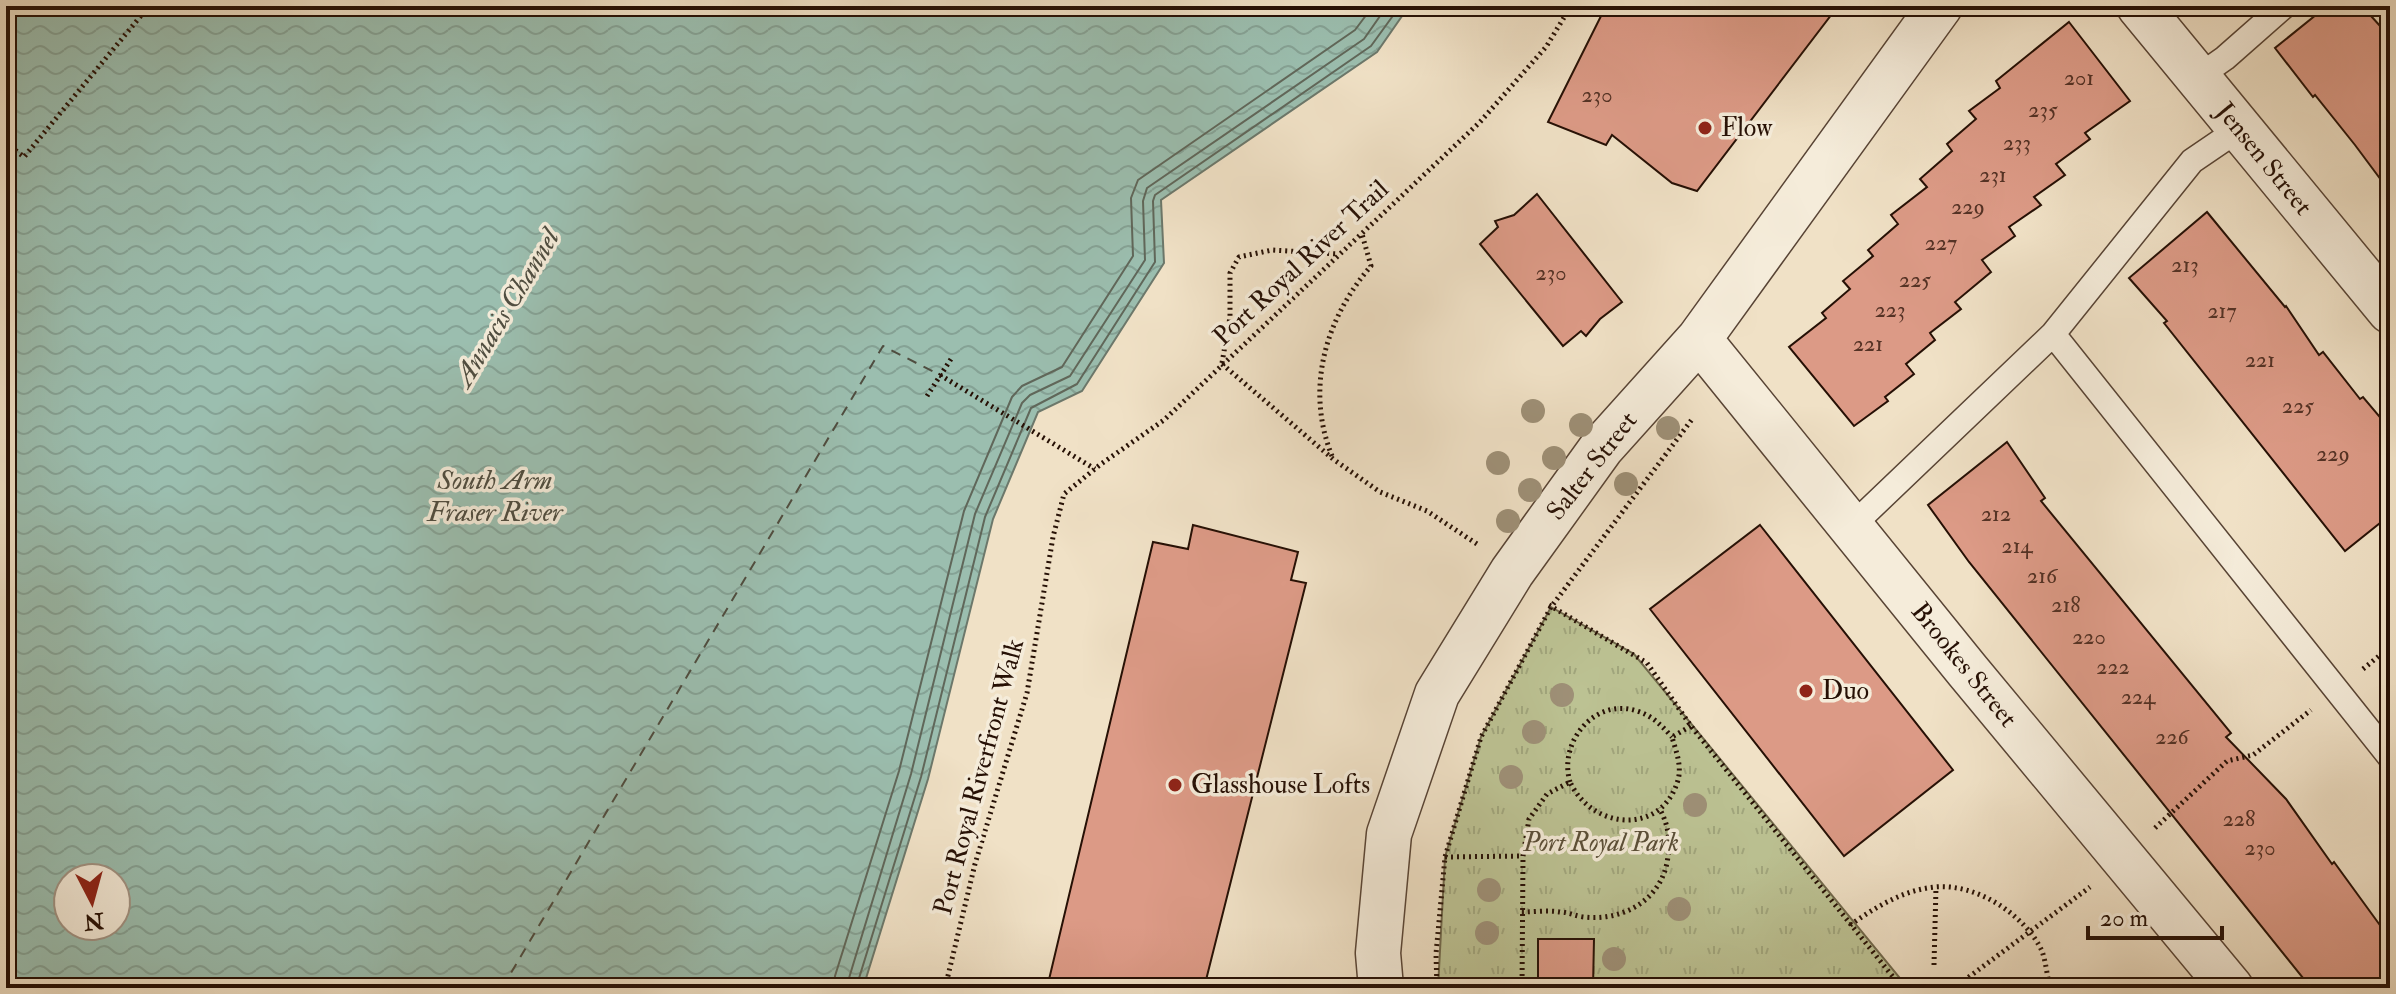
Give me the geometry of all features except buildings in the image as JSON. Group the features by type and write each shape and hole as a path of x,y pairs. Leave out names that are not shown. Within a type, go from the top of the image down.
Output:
{"street":[{"name":"Salter Street","path":"1381,988 1378,953 1389,834 1437,694 1512,572 1602,447 1699,339 1940,6"},
{"name":"Jensen Street","path":"2139,6 2390,311"},
{"name":"Brookes Street","path":"1699,339 1967,670 2231,988"}],"lane":[{"path":"2198,77 2225,58 2284,6"},
{"path":"1852,526 2053,334 2192,161 2239,129"},
{"path":"2053,334 2390,757"}],"path":[{"path":"6,143 24,157 149,6"},
{"name":"Port Royal River Trail","path":"1481,547 1427,511 1380,492 1333,459 1222,364 1480,122 1546,47 1571,6"},
{"path":"1333,459 1323,433 1318,406 1331,331 1349,291 1371,266 1362,234"},
{"path":"1222,364 1230,317 1230,273 1239,257 1272,250 1340,254"},
{"path":"927,396 951,359"},
{"name":"Port Royal Riverfront Walk","path":"945,988 975,864 1027,693 1053,537 1064,494 1164,420 1222,364"},
{"path":"940,375 1095,469"},
{"path":"1437,988 1436,954 1445,857 1481,737 1551,607 1699,410"},
{"path":"1541,598 1551,607 1647,663 1691,726 1902,988"},
{"path":"2145,838 2227,761 2253,755 2390,647"},
{"path":"1614,708 1636,711 1659,722 1672,737 1678,758 1678,778 1669,798 1655,813 1633,820 1611,819 1589,809 1575,792 1567,773 1569,751 1578,730 1594,717 1614,708"},
{"path":"1672,737 1691,726"},
{"path":"1522,988 1523,856 1529,819 1547,794 1570,782"},
{"path":"1522,912 1560,912 1598,918 1631,910 1649,898 1664,875 1670,852 1669,834 1659,808"},
{"path":"1445,857 1523,856"},
{"path":"1954,988 2097,883"},
{"path":"1850,925 1882,903 1936,887 1977,894 2005,909 2030,931 2043,954 2050,988"},
{"path":"1934,965 1936,887"}],"green space":[{"name":"Port Royal Park","path":"1551,607 1634,654 1908,988 1438,988 1445,857 1481,737"}],"water":[{"name":"South Arm Fraser River","path":"6,6 1409,6 1377,52 1161,200 1164,263 1082,391 1038,412 993,519 928,779 863,988 6,988"}],"ferry route":[{"path":"502,988 883,346 940,375"}],"place":[{"name":"Flow","path":"1705,128"},
{"name":"Duo","path":"1806,691"},
{"name":"Glasshouse Lofts","path":"1175,785"}],"water label":[{"name":"Annacis Channel","path":"507,308"}]}
